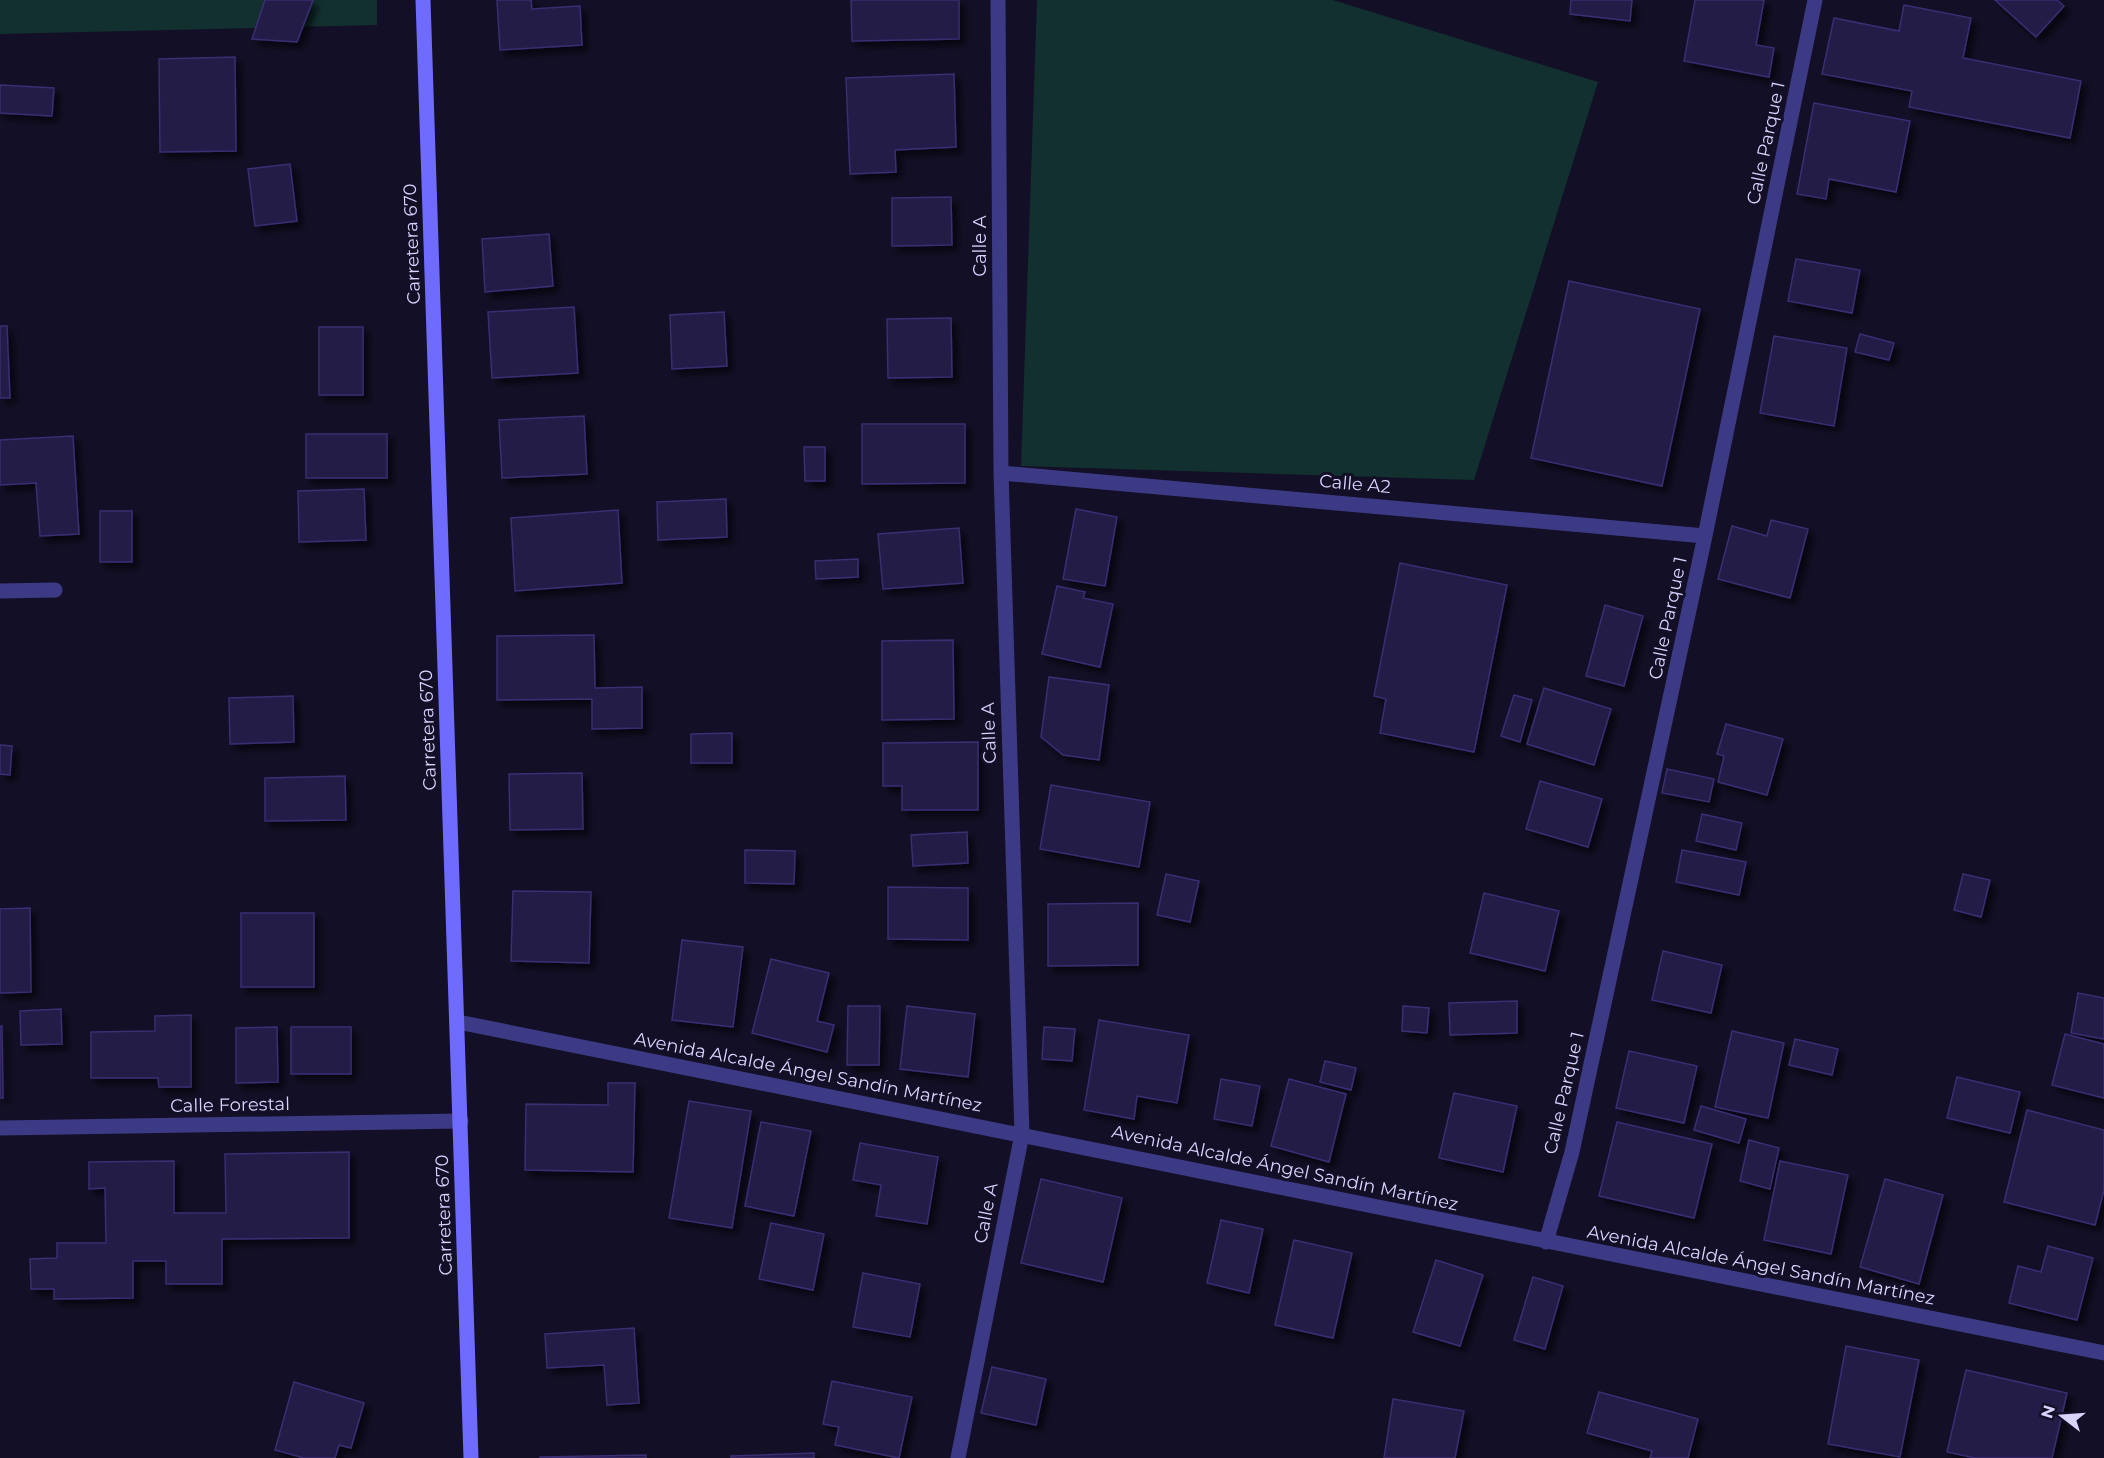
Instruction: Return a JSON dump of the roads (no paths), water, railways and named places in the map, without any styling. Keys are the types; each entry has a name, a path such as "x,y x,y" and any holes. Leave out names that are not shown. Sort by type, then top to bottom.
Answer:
{"street":[{"name":"Carretera 670","path":"423,0 471,1458"},
{"name":"Calle A","path":"958,1458 1022,1134 1001,472 998,0"},
{"name":"Calle Parque 1","path":"1546,1242 1572,1152 1705,536 1815,0"},
{"name":"Calle A2","path":"1001,472 1705,536"},
{"path":"0,591 55,590"},
{"name":"Avenida Alcalde Ángel Sandín Martínez","path":"458,1022 2104,1353"},
{"name":"Calle Forestal","path":"0,1128 460,1121"}]}
